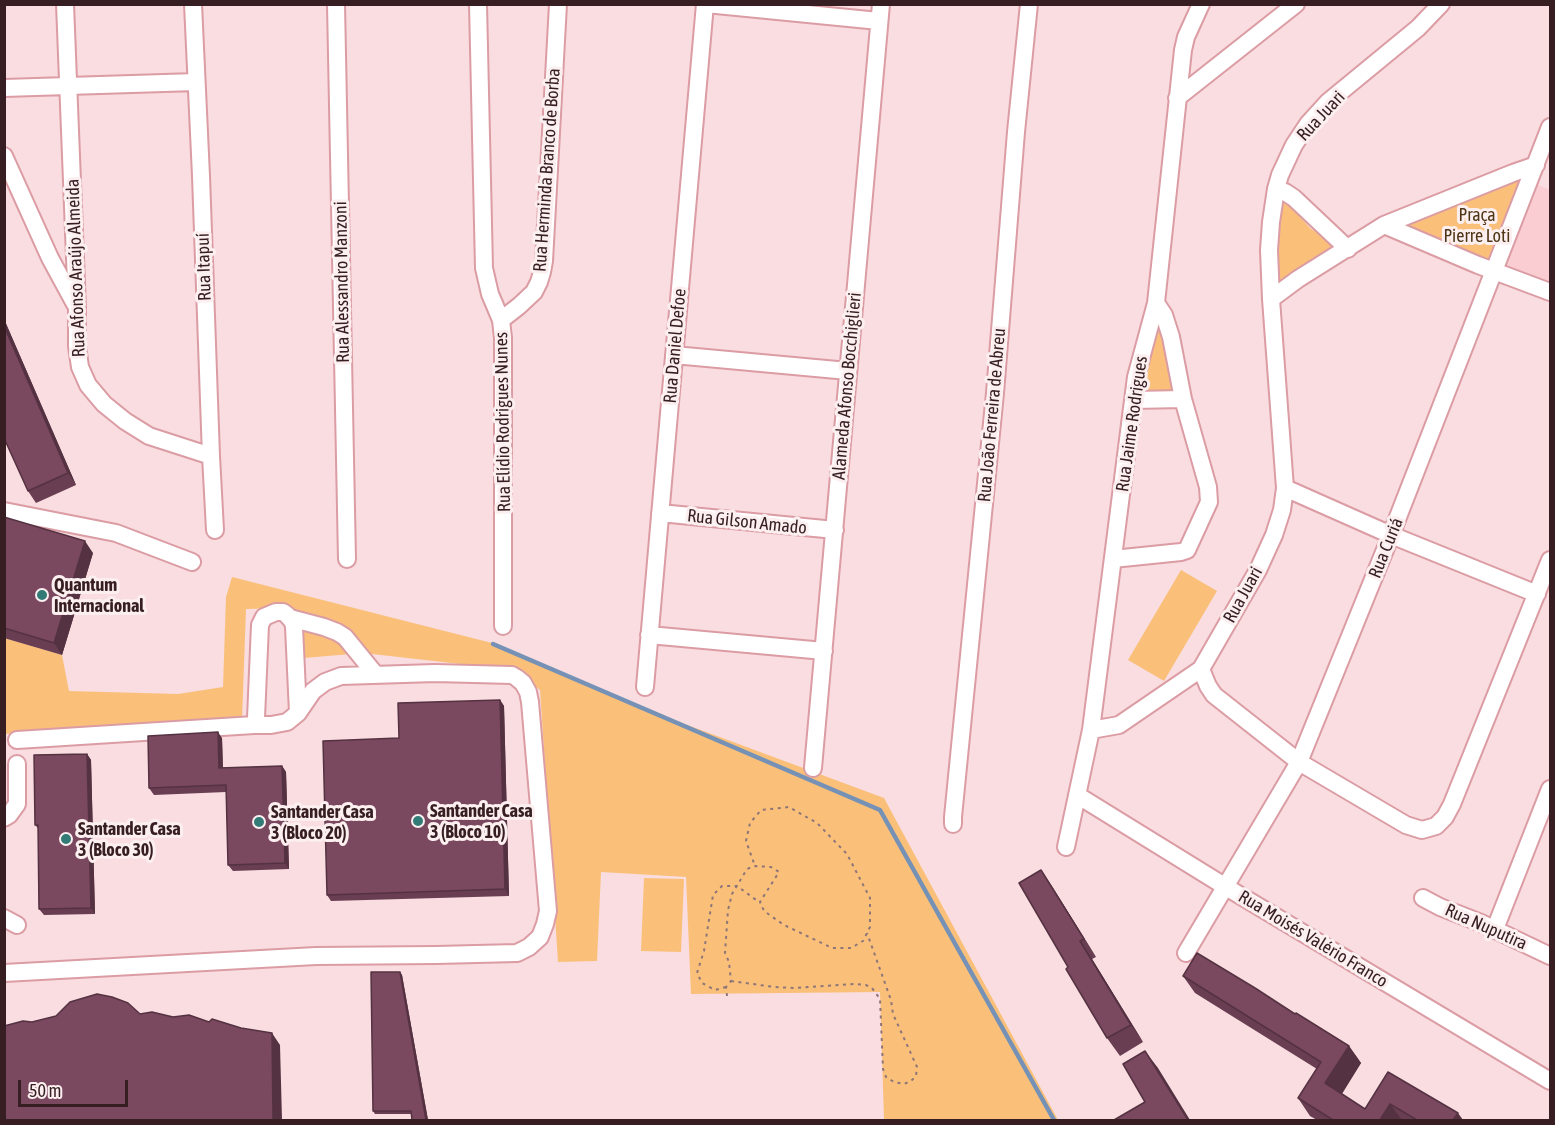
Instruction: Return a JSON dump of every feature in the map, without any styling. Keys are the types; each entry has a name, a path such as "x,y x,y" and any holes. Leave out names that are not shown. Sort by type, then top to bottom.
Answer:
{"street":[{"name":"Rua Afonso Araújo Almeida","path":"65,4 77,346 80,367 88,385 104,404 125,421 149,436 211,456"},
{"name":"Rua Itapuí","path":"193,4 215,530"},
{"name":"Rua Alessandro Manzoni","path":"336,4 347,559"},
{"name":"Rua Elídio Rodrigues Nunes","path":"478,4 484,268 490,294 501,320 503,338 504,626"},
{"name":"Rua Herminda Branco de Borba","path":"501,320 534,292 544,261 558,4"},
{"path":"706,4 880,13"},
{"name":"Rua Daniel Defoe","path":"645,687 706,4"},
{"name":"Rua João Ferreira de Abreu","path":"953,824 995,393 1016,132 1029,4"},
{"name":"Rua Jaime Rodrigues","path":"1066,847 1091,730 1138,365 1156,303 1177,98 1185,44 1201,4"},
{"path":"1177,98 1296,4"},
{"name":"Rua Juari","path":"1201,669 1258,570 1274,535 1282,510 1285,488 1269,250 1271,222 1280,175 1290,153 1308,124 1328,102 1418,28 1441,4"},
{"name":"Alameda Afonso Bocchiglieri","path":"813,768 880,13"},
{"path":"4,88 196,81"},
{"name":"Rua Curiá","path":"1186,953 1299,762 1551,127"},
{"path":"4,156 50,258 77,308"},
{"path":"1271,299 1298,279 1384,225 1536,165"},
{"path":"1276,189 1294,198 1348,249"},
{"path":"1384,225 1551,292"},
{"path":"1113,559 1187,550 1208,507 1208,487 1183,399 1169,330 1164,315 1156,303"},
{"path":"674,355 848,371"},
{"path":"1133,400 1183,399"},
{"path":"1285,488 1391,535 1537,594"},
{"path":"4,511 116,533 192,562"},
{"name":"Rua Gilson Amado","path":"660,513 835,530"},
{"path":"1091,730 1119,725 1201,669 1214,695 1299,762 1406,825 1422,830 1436,826 1445,817 1452,804 1551,560"},
{"path":"254,725 260,625 264,617 270,613 283,612 290,618 294,627 298,714"},
{"path":"290,618 324,627 345,637 376,675"},
{"path":"649,635 824,651"},
{"path":"4,973 316,956 517,953 529,947 540,937 548,911 530,702 523,683 512,675 435,673 340,676 325,682 313,691 298,714 288,722 271,725 17,740"},
{"path":"4,818 17,804 17,764"},
{"path":"1495,929 1551,789"},
{"name":"Rua Moisés Valério Franco","path":"1077,795 1551,1081"},
{"name":"Rua Nuputira","path":"1423,898 1551,956"}],"path":[{"path":"755,866 746,841 750,823 761,810 789,807 818,823 847,854 870,898 870,927 863,941 851,948 832,948 784,925 764,911 760,902 737,885 722,886 713,895 704,951 697,973 702,983 715,990 726,987 731,981 729,962 725,953 728,910 732,894 737,885 747,869 755,866 771,867 778,872 760,902"},
{"path":"731,981 774,987 855,984 872,988 880,999 883,1069 886,1077 904,1084 916,1076 917,1067 893,1014 891,1000 867,933"},
{"path":"726,987 727,996"}],"shaded area":[{"path":"1536,184 1550,190 1550,287 1501,268"}],"green space":[{"name":"Praça Pierre Loti","path":"1525,175 1492,263 1399,223"},
{"path":"1282,197 1310,228 1340,249 1276,289 1276,250"},
{"path":"1158,323 1174,394 1142,394"},
{"path":"1181,570 1217,591 1164,681 1128,660"},
{"path":"232,577 492,643 682,723 884,798 1058,1120 884,1120 880,992 691,994 686,877 601,872 597,961 558,962 540,690 514,670 363,653 304,658 303,618 289,608 246,609 242,720 5,734 5,638 62,655 69,691 178,694 223,687 226,597"},
{"path":"644,878 684,879 681,952 641,951"}],"building":[{"path":"4,326 68,473 28,491 4,438"},
{"name":"Quantum Internacional","path":"4,517 85,541 54,643 4,628"},
{"name":"Santander Casa 3 (Bloco 10)","path":"500,700 505,889 327,895 323,741 399,738 398,703"},
{"path":"218,732 219,768 282,766 285,863 228,865 226,785 149,788 148,736"},
{"name":"Santander Casa 3 (Bloco 30)","path":"87,754 91,908 39,909 34,755"},
{"path":"1041,870 1084,939 1080,941 1131,1025 1107,1038 1019,883"},
{"path":"1197,953 1349,1046 1325,1083 1365,1109 1388,1072 1458,1113 1453,1120 1417,1120 1390,1104 1380,1120 1333,1120 1298,1098 1321,1062 1183,976"},
{"path":"371,972 400,972 426,1120 412,1120 411,1111 373,1111"},
{"path":"97,994 128,1003 140,1014 152,1012 173,1017 189,1015 209,1022 212,1019 241,1028 272,1033 273,1120 4,1120 4,1026 56,1016 70,1002"},
{"path":"1145,1051 1188,1120 1114,1120 1145,1102 1123,1064"}],"waterway":[{"path":"493,644 880,810 1054,1120"}],"place":[{"name":"Quantum Internacional","path":"42,595"},
{"name":"Santander Casa 3 (Bloco 10)","path":"418,821"},
{"name":"Santander Casa 3 (Bloco 20)","path":"259,822"},
{"name":"Santander Casa 3 (Bloco 30)","path":"66,839"}]}
